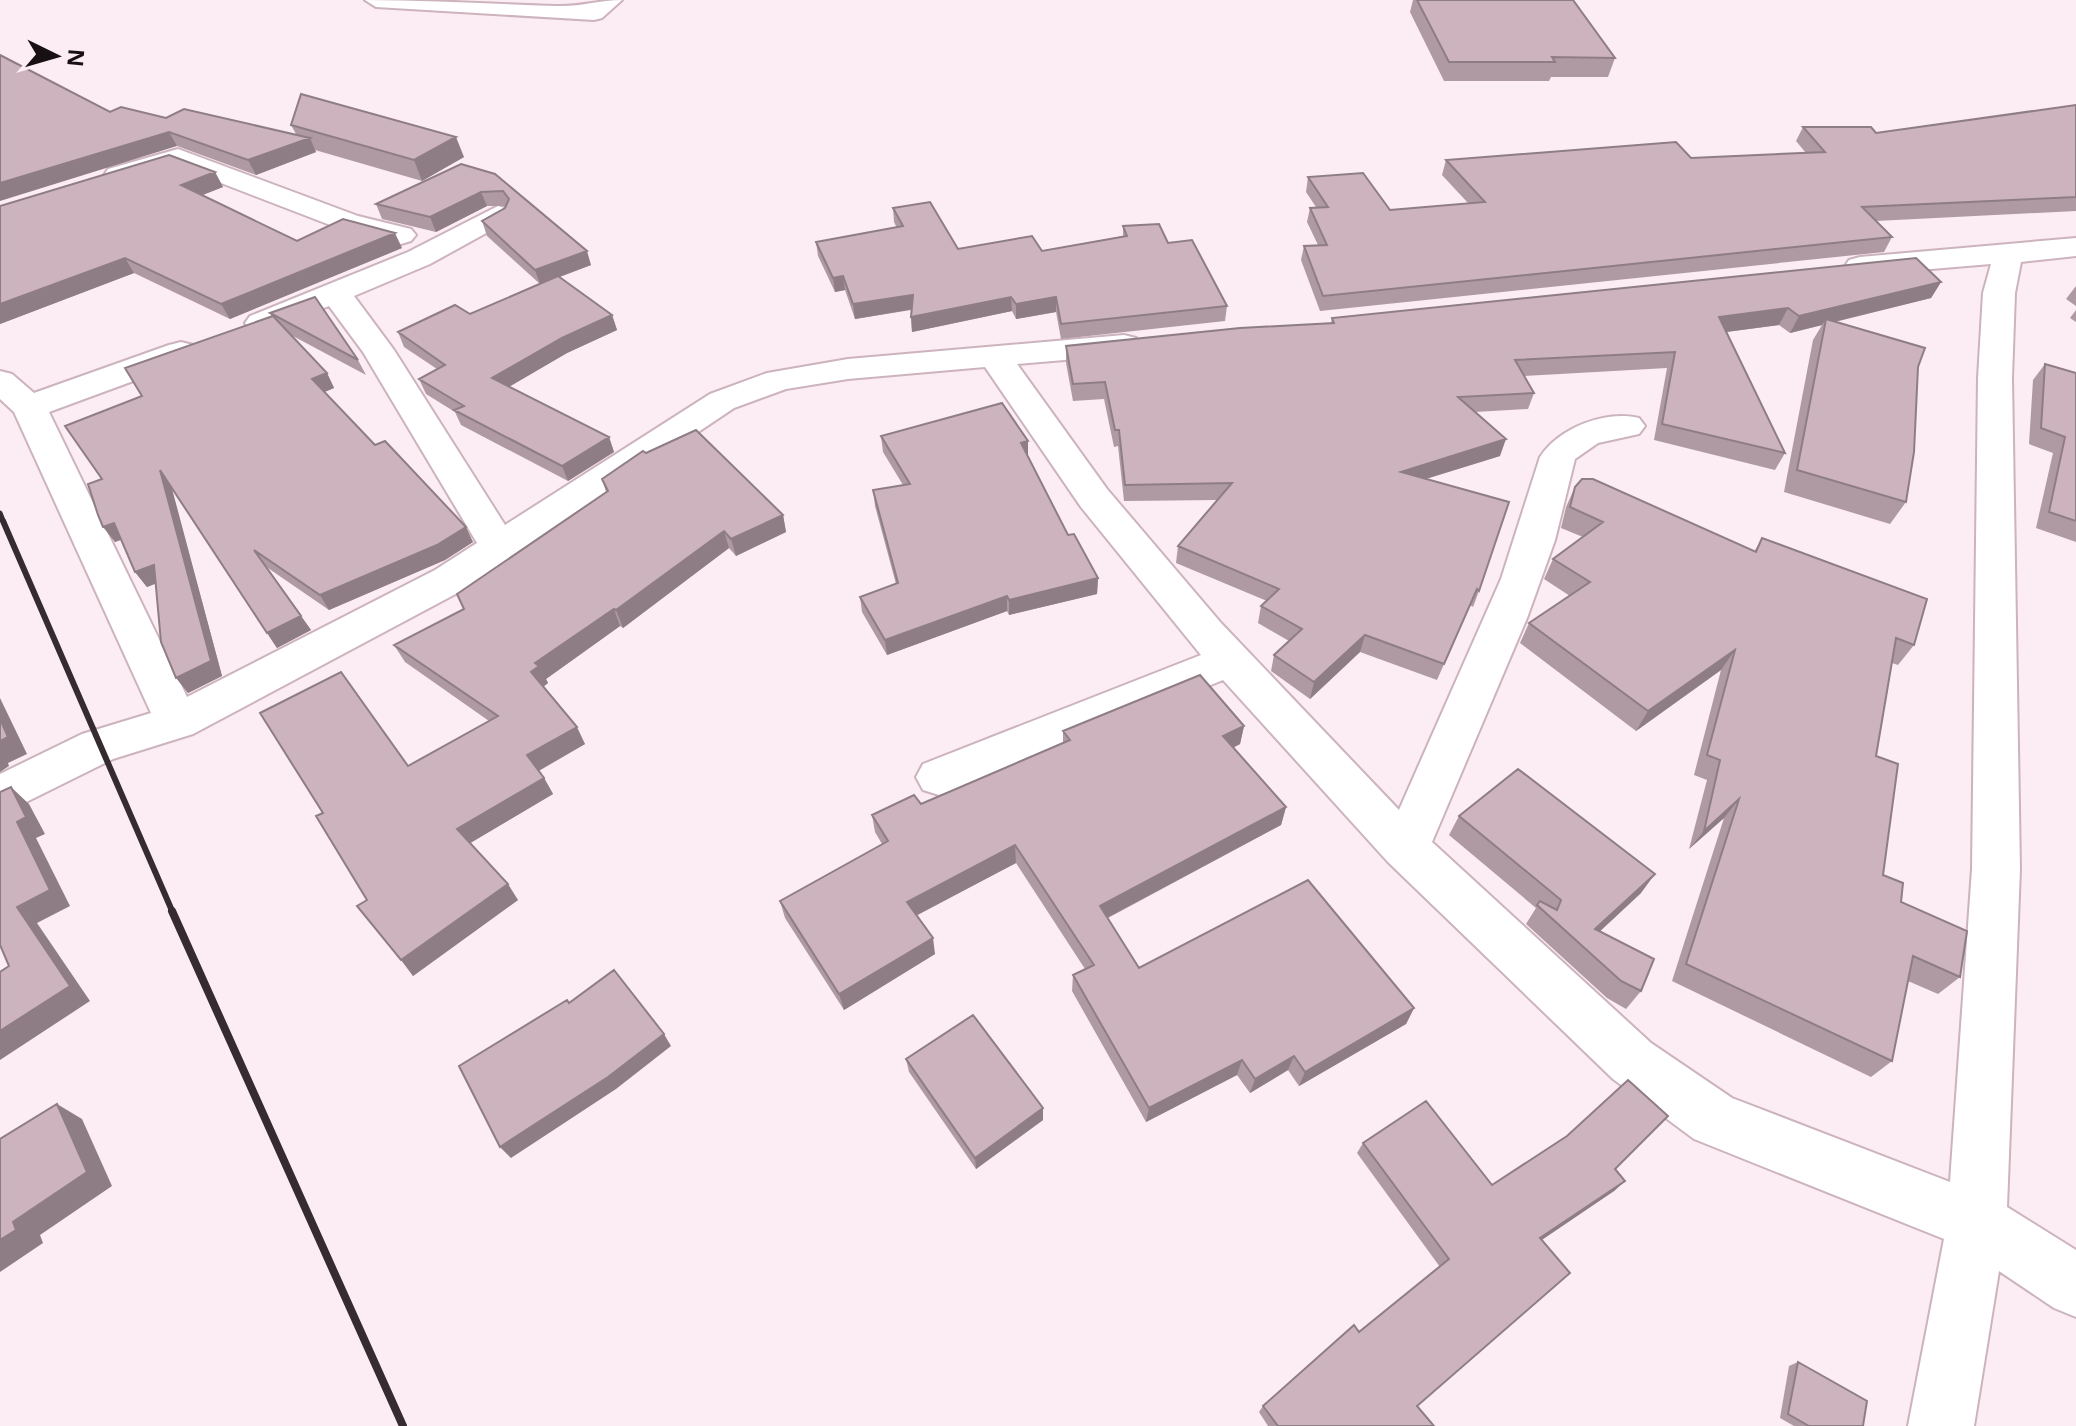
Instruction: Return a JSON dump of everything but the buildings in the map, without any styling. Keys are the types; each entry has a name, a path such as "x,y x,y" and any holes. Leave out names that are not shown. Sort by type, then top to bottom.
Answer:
{"street":[{"path":"376,0 594,13 611,0"},
{"path":"90,184 178,157 348,222 442,246"},
{"path":"29,407 336,294 442,246 498,215"},
{"path":"1836,268 2076,247"},
{"path":"1941,1426 1977,1222 1996,869 1995,378 1999,293 2008,254"},
{"path":"336,294 378,350 476,514 501,548"},
{"path":"0,796 98,746 177,722 449,580 722,401 779,380 848,369 1155,342"},
{"path":"994,356 1094,498 1231,660 1405,848 1632,1061 1714,1119 1977,1222 2076,1286"},
{"path":"0,381 29,407 177,722"},
{"path":"1405,848 1467,717 1489,662 1537,537 1555,464 1565,448 1579,439 1627,426"},
{"path":"939,777 1231,660"}],"railway":[{"path":"0,513 4,523"},
{"path":"3,521 173,913"},
{"path":"172,911 403,1426"}]}
